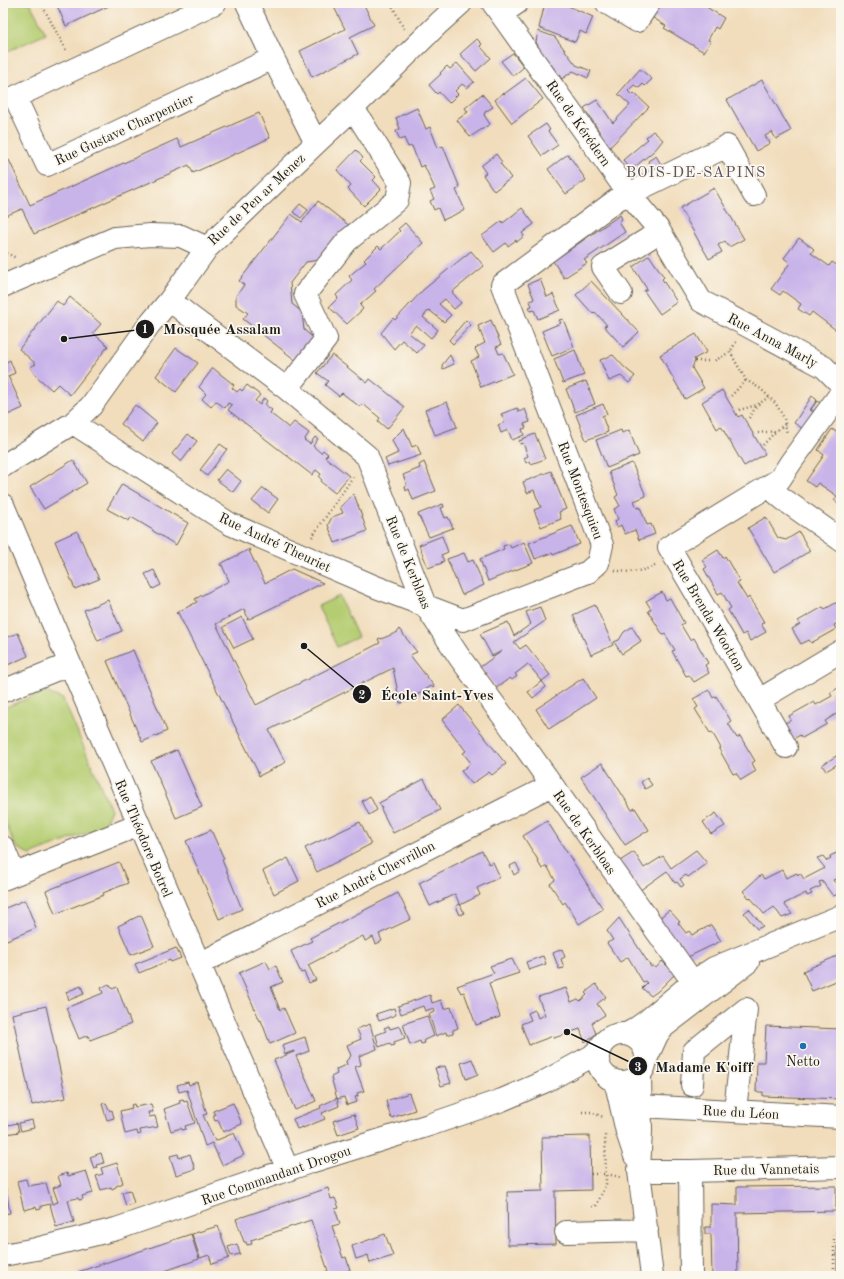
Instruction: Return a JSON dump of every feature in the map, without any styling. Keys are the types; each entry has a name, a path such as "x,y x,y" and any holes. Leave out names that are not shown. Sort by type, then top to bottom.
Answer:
{"street":[{"name":"Rue Gustave Charpentier","path":"216,3 15,97 47,165 273,58"},
{"path":"247,3 316,143"},
{"name":"Rue de Pen ar Menez","path":"3,286 115,238 150,235 181,236 207,248 461,3"},
{"path":"607,3 637,21 649,3"},
{"name":"Rue de Kérédern","path":"504,7 629,194 659,230 701,301"},
{"path":"287,389 326,339 306,294 347,241 397,200 400,183 353,108"},
{"path":"629,194 727,146 754,195"},
{"name":"Rue Montesquieu","path":"598,563 602,545 502,286 618,200 629,194"},
{"path":"621,293 603,267 648,239 659,230"},
{"path":"3,466 73,423 91,406 207,248"},
{"name":"Rue de Kerbloas","path":"170,300 287,389 367,456 425,605 460,658 693,982"},
{"name":"Rue Anna Marly","path":"701,301 824,367 841,384"},
{"name":"Rue Brenda Wootton","path":"786,748 760,700 669,547 780,479 841,393"},
{"name":"Rue André Theuriet","path":"73,423 230,524 376,587 425,605"},
{"path":"768,486 783,499 841,540"},
{"name":"Rue Théodore Botrel","path":"3,505 198,964 288,1170"},
{"path":"425,605 463,620 588,572 598,563"},
{"path":"760,700 841,651"},
{"path":"3,691 70,664"},
{"name":"Rue André Chevrillon","path":"198,964 552,785"},
{"path":"3,847 9,876 139,825"},
{"path":"652,1276 647,1230 631,1174 627,1132 617,1088 598,1060 600,1048 606,1040 611,1037 626,1034 634,1030 693,982 714,968 841,916"},
{"path":"608,1075 620,1082 628,1082 635,1079 644,1066 657,1035 662,1028 768,947"},
{"path":"692,1085 694,1051 746,1009 735,1111"},
{"path":"626,1034 636,1038 644,1046 641,1106 631,1174"},
{"name":"Rue Commandant Drogou","path":"3,1255 36,1249 116,1229 288,1170 502,1100 546,1081 592,1056 600,1048"},
{"name":"Rue Commandant Drogou","path":"546,1081 608,1075"},
{"name":"Rue du Léon","path":"641,1106 841,1117"},
{"name":"Rue du Vannetais","path":"631,1174 841,1167"},
{"path":"690,1171 691,1276"},
{"path":"566,1232 647,1230"}],"path":[{"path":"41,3 75,69"},
{"path":"391,3 413,48"},
{"path":"695,360 714,361 730,352 747,326"},
{"path":"730,352 746,380 769,396 776,404 784,418 791,462"},
{"path":"731,396 746,380"},
{"path":"739,410 757,405 769,396"},
{"path":"749,418 757,405"},
{"path":"763,445 785,424"},
{"path":"758,433 776,431"},
{"path":"300,554 367,456"},
{"path":"598,563 617,571 627,573 637,572 665,561 674,555"},
{"path":"582,1112 591,1112 604,1118"},
{"path":"592,1206 596,1206 606,1184 605,1132"},
{"path":"591,1174 631,1174"},
{"path":"834,1276 834,1234 841,1229"}],"green space":[{"path":"3,3 30,3 46,34 6,52 3,47"},
{"path":"339,596 358,637 337,647 318,606"},
{"path":"45,692 63,699 111,810 104,826 30,855 15,846 3,816 3,708"}],"building":[{"path":"56,3 115,3 66,26"},
{"path":"332,3 363,3 374,25 350,37 358,54 312,77 300,51 345,29"},
{"path":"545,3 564,4 593,17 586,34 580,31 575,42 539,28"},
{"path":"661,3 700,3 724,18 718,29 715,27 708,40 711,41 704,52 664,28 666,26 652,17"},
{"path":"538,31 555,37 576,65 591,71 588,78 573,71 562,79 540,50 536,42"},
{"path":"477,39 482,44 480,46 491,58 476,71 460,54"},
{"path":"513,53 524,67 513,76 501,61"},
{"path":"457,63 474,82 467,88 462,84 455,91 458,94 449,103 439,92 437,94 429,85 447,66 450,69"},
{"path":"640,69 652,79 645,86 643,84 639,88 634,85 628,91 632,95 634,93 649,107 609,148 599,136 601,134 584,108 597,100 613,123 630,105 618,94"},
{"path":"526,78 543,99 512,123 495,100"},
{"path":"762,80 791,131 776,139 772,132 765,136 770,143 756,151 727,100"},
{"path":"482,94 493,107 485,112 484,115 490,124 470,137 457,120 468,112 465,108"},
{"path":"417,108 426,129 430,127 438,148 443,146 460,188 456,190 465,210 443,220 438,208 434,210 430,201 434,199 430,191 435,189 424,165 420,167 412,146 408,147 404,138 400,140 396,131 400,129 396,118"},
{"path":"259,113 270,138 193,173 189,165 34,234 22,209 5,216 3,213 3,163 9,160 30,205 177,139 181,147"},
{"path":"546,124 550,130 548,131 558,145 542,156 528,136"},
{"path":"653,131 663,140 655,150 631,170 623,160 648,139 646,137"},
{"path":"356,150 363,158 360,161 376,177 373,180 381,189 364,206 348,189 351,186 337,170"},
{"path":"496,154 502,162 500,163 511,178 494,191 483,175 486,173 481,166"},
{"path":"568,154 586,180 566,194 548,169"},
{"path":"656,156 662,166 653,171 648,161"},
{"path":"714,188 744,239 729,247 725,241 718,245 722,252 709,259 680,208"},
{"path":"318,201 351,227 326,259 306,262 290,283 292,304 302,312 304,330 316,340 299,363 243,319 248,313 236,305 236,296 244,285 239,281 291,214 302,222"},
{"path":"300,204 308,210 301,218 293,212"},
{"path":"522,208 534,224 522,233 524,236 517,242 516,240 508,246 506,243 494,252 482,236 502,221 503,223"},
{"path":"620,215 622,219 619,222 625,232 584,260 587,263 564,278 553,261"},
{"path":"405,223 423,243 374,289 376,291 360,305 363,309 347,324 329,307 338,298 336,295 352,280 349,276 366,262 364,260 378,246 381,249 400,231 398,229"},
{"path":"799,238 814,249 811,253 829,266 832,262 840,267 837,272 841,274 841,323 836,330 812,312 809,316 798,309 801,304 783,291 780,295 771,289 790,263 784,258"},
{"path":"471,251 484,266 452,292 461,303 454,309 445,299 439,304 451,315 444,322 429,310 423,317 438,330 431,338 416,325 409,333 424,345 417,353 402,340 394,349 381,333 393,318 395,320 423,290"},
{"path":"649,255 664,277 662,279 677,302 660,314 644,291 647,289 633,267"},
{"path":"540,279 547,297 553,294 560,310 538,319 534,310 530,311 529,307 532,306 530,301 534,299 528,284"},
{"path":"591,281 639,332 623,347 604,326 607,325 595,312 593,314 576,295"},
{"path":"70,297 101,324 93,333 108,346 70,395 58,384 52,390 35,375 30,367 36,364 19,349 57,301 63,306"},
{"path":"563,319 574,347 552,356 542,331 561,323 559,320"},
{"path":"466,320 471,325 453,344 449,340"},
{"path":"491,320 501,345 496,347 499,354 503,353 513,374 481,387 471,361 479,357 475,349 485,343 478,326"},
{"path":"696,334 707,352 694,359 695,361 692,368 704,388 685,399 660,355"},
{"path":"176,348 198,363 176,392 156,376"},
{"path":"575,350 584,375 563,383 554,359"},
{"path":"332,355 367,383 370,379 405,407 387,429 378,421 380,418 363,404 360,407 342,393 339,396 325,385 328,381 317,373"},
{"path":"450,355 454,364 443,369 442,365"},
{"path":"613,355 635,376 629,383 621,376 609,381 600,360"},
{"path":"3,359 5,363 10,360 15,373 8,376 23,408 3,417"},
{"path":"213,368 234,385 232,388 237,392 240,389 242,391 247,385 260,395 255,401 260,405 264,398 267,401 265,405 272,410 270,413 289,428 294,422 309,433 304,440 310,444 315,437 318,439 313,446 321,453 323,450 328,454 325,457 349,476 335,493 321,482 322,480 319,477 321,474 316,470 312,475 228,410 232,405 228,403 225,408 216,401 211,407 202,399 206,394 199,387"},
{"path":"586,381 595,404 575,412 566,389"},
{"path":"722,390 738,417 742,415 765,454 744,466 721,426 717,429 702,402"},
{"path":"812,396 817,400 810,410 815,414 805,430 794,423"},
{"path":"817,401 822,404 816,413 811,409"},
{"path":"447,402 457,427 435,435 425,410"},
{"path":"603,404 607,414 602,416 608,432 586,440 576,415"},
{"path":"135,405 157,423 143,442 121,424"},
{"path":"517,408 519,412 525,409 530,422 524,424 526,428 522,429 524,435 512,440 508,430 501,433 498,425 505,422 501,414"},
{"path":"404,428 412,447 417,445 421,455 388,466 385,459 398,453 392,440"},
{"path":"832,429 841,435 841,505 834,500 837,496 818,483 815,487 806,481 824,455 818,450"},
{"path":"621,430 622,433 629,430 639,455 607,468 596,440"},
{"path":"188,434 197,441 181,462 172,454"},
{"path":"535,434 545,459 531,464 530,461 526,463 524,458 528,456 523,443 520,444 519,441"},
{"path":"220,444 227,449 207,476 200,470"},
{"path":"73,460 87,483 44,509 30,487"},
{"path":"424,462 436,491 413,500 409,489 406,491 405,486 407,485 403,475 420,468 419,465"},
{"path":"632,463 646,496 634,501 637,508 640,507 647,525 651,524 655,534 639,540 635,530 625,534 621,525 617,527 615,521 618,519 614,509 620,506 615,497 618,495 609,472"},
{"path":"226,469 241,481 233,492 217,480"},
{"path":"551,471 566,509 559,512 561,519 541,527 534,510 541,507 534,490 527,493 523,482"},
{"path":"122,484 188,523 176,545 131,517 129,521 107,509"},
{"path":"263,488 278,499 268,513 252,501"},
{"path":"354,494 367,531 335,543 328,525 332,517 343,513 340,507"},
{"path":"443,504 444,507 441,508 445,518 448,517 453,528 429,537 418,514"},
{"path":"766,517 778,538 786,540 799,532 810,551 774,572 748,528"},
{"path":"572,526 580,544 553,555 552,553 535,559 529,543"},
{"path":"77,531 99,579 75,589 55,541"},
{"path":"442,536 448,552 441,555 444,561 441,562 442,563 428,568 419,545"},
{"path":"524,542 533,563 488,581 480,559 504,549 503,546 509,544 511,548"},
{"path":"250,549 251,551 249,551 265,583 292,569 323,583 247,620 248,618 244,609 216,624 256,705 380,643 378,639 398,632 399,629 417,652 410,655 434,686 433,688 431,686 419,694 402,700 403,703 400,703 393,668 269,730 286,762 259,776 178,613 176,613 197,602 195,599 229,581 222,565 221,566 220,564"},
{"path":"718,550 723,558 725,556 740,582 737,583 747,599 749,597 764,622 761,624 766,632 750,641 746,633 742,635 728,610 731,608 722,592 718,594 704,569 707,567 702,560"},
{"path":"464,553 468,562 473,560 484,585 462,595 447,559"},
{"path":"154,570 161,585 153,589 145,574"},
{"path":"662,592 666,600 670,598 684,623 681,625 690,640 694,638 708,663 705,665 709,673 694,682 689,675 686,676 672,651 675,650 665,634 663,635 648,611 651,609 646,601"},
{"path":"108,600 122,631 98,641 84,610"},
{"path":"841,600 841,621 834,625 836,629 811,643 809,640 801,644 792,629 800,624 798,621 823,607 825,609"},
{"path":"595,605 613,645 591,655 573,615"},
{"path":"540,607 545,621 514,642 520,649 526,645 550,675 542,681 528,664 515,674 517,676 512,680 510,678 496,688 480,667 502,651 492,656 480,634 508,622 514,636 531,624 526,612"},
{"path":"242,617 253,639 234,648 223,627"},
{"path":"632,627 641,641 622,654 614,642 619,640 624,632"},
{"path":"18,633 28,656 3,667 3,639"},
{"path":"133,650 167,731 142,742 107,661"},
{"path":"583,678 596,698 549,729 536,709"},
{"path":"542,681 546,687 533,698 528,692"},
{"path":"841,686 841,711 825,721 827,724 802,738 800,735 792,740 783,724 791,720 789,716 814,702 816,705 832,696 830,693"},
{"path":"709,690 713,698 716,696 731,721 728,723 737,738 740,736 755,761 752,763 756,771 741,780 736,773 733,774 719,749 721,748 712,732 710,733 695,709 698,707 693,699"},
{"path":"459,705 506,764 492,775 489,772 472,784 461,771 471,763 463,753 466,751 442,720"},
{"path":"177,750 202,807 176,818 151,761"},
{"path":"841,753 841,762 826,771 822,765"},
{"path":"602,763 632,810 635,808 649,830 625,845 581,777"},
{"path":"647,778 652,785 645,789 641,782"},
{"path":"424,779 440,810 393,833 379,803"},
{"path":"370,796 377,810 369,815 362,801"},
{"path":"716,813 725,826 711,834 703,822"},
{"path":"547,821 603,909 579,924 565,902 563,904 550,884 555,880 547,866 542,869 523,836"},
{"path":"360,822 371,844 317,872 305,848"},
{"path":"211,830 224,859 222,860 242,909 219,919 186,841"},
{"path":"696,850 707,863 688,877 686,875 680,879 684,885 681,887 677,882 675,883 667,871 639,891 620,861 634,852 644,868 663,856 671,868"},
{"path":"482,851 489,864 493,862 500,877 477,888 480,895 460,905 455,894 430,906 419,883"},
{"path":"841,851 841,879 839,880 838,878 833,880 841,893 833,896 822,881 819,882 821,886 810,891 812,894 807,896 806,893 784,904 792,914 782,918 774,907 764,914 743,891 761,875 764,879 782,870 786,878 797,873 798,875 800,873 804,879 825,868 817,858 823,856 827,861 831,859 830,856"},
{"path":"288,858 299,881 274,894 263,871"},
{"path":"119,862 128,883 103,893 104,895 55,914 46,891"},
{"path":"516,863 520,871 514,875 510,866"},
{"path":"398,893 411,919 379,934 382,941 376,944 373,937 365,941 363,936 308,965 316,980 309,983 304,972 301,973 291,951 312,941 310,938"},
{"path":"25,900 36,928 7,940 5,936 3,937 3,909"},
{"path":"460,904 464,913 460,915 456,906"},
{"path":"749,909 763,926 757,929 744,913"},
{"path":"669,910 680,922 678,923 686,933 689,931 692,935 711,925 721,941 688,957 680,943 677,944 657,920"},
{"path":"141,915 154,946 131,955 118,926"},
{"path":"619,918 651,967 653,966 656,968 662,961 675,974 651,996 642,988 647,983 645,981 643,982 628,957 620,962 607,943 613,940 607,931"},
{"path":"176,948 181,958 171,962 170,960 139,973 135,964"},
{"path":"562,949 565,957 561,959 564,968 559,969 553,953"},
{"path":"543,956 546,964 529,970 526,962"},
{"path":"837,956 838,958 841,956 841,979 812,991 803,971"},
{"path":"512,959 519,973 489,983 500,1017 476,1025 464,992 461,993 457,986 494,973 490,966"},
{"path":"266,961 270,969 276,966 283,982 271,987 280,1010 284,1008 295,1033 270,1044 261,1020 260,1021 239,973"},
{"path":"109,984 112,989 117,987 131,1024 90,1040 88,1035 79,1039 66,1008 103,993 101,988"},
{"path":"596,984 606,997 597,1004 605,1015 592,1023 596,1034 585,1042 580,1029 554,1038 553,1036 529,1045 521,1024 531,1020 528,1013 535,1010 538,1018 545,1015 538,997 566,988 571,1002 578,999 580,1001 587,995 585,993"},
{"path":"81,986 84,994 69,1000 66,992"},
{"path":"430,995 432,1003 441,1000 444,1009 451,1007 458,1028 453,1030 453,1033 447,1035 446,1032 436,1036 429,1014 435,1012 434,1008 425,1011 423,1006 401,1014 398,1006"},
{"path":"46,1006 66,1098 32,1105 12,1014"},
{"path":"394,1008 396,1015 379,1021 376,1014"},
{"path":"427,1016 434,1036 424,1040 425,1043 421,1044 420,1041 410,1045 403,1024"},
{"path":"370,1024 377,1049 359,1056 361,1065 355,1067 364,1091 357,1093 358,1096 355,1097 357,1102 347,1105 344,1097 337,1099 331,1077 337,1074 336,1069 347,1065 346,1061 351,1056 347,1045 361,1039 357,1029"},
{"path":"389,1026 390,1029 400,1026 405,1038 394,1042 395,1045 391,1046 390,1043 379,1047 376,1035 386,1031 384,1028"},
{"name":"Netto","path":"766,1026 841,1029 841,1099 763,1096 763,1092 756,1092 757,1062 764,1062"},
{"path":"305,1037 309,1051 296,1056 316,1101 295,1110 274,1060 294,1052 285,1054 282,1045"},
{"path":"472,1059 478,1074 466,1079 461,1063"},
{"path":"445,1066 451,1083 441,1086 435,1068"},
{"path":"188,1082 189,1085 197,1082 207,1114 203,1115 215,1141 234,1133 244,1155 222,1165 212,1143 205,1146 187,1090 179,1092 177,1085"},
{"path":"409,1093 415,1110 391,1118 386,1101"},
{"path":"337,1098 339,1106 322,1113 325,1119 297,1129 293,1119 321,1108 320,1106"},
{"path":"183,1099 184,1102 187,1101 195,1123 185,1126 186,1129 182,1130 181,1128 171,1131 164,1109 180,1103 179,1100"},
{"path":"106,1103 110,1111 112,1110 114,1118 107,1120 102,1104"},
{"path":"233,1103 242,1124 223,1132 218,1120 215,1121 213,1111"},
{"path":"134,1104 135,1107 151,1104 153,1112 148,1112 149,1117 155,1116 158,1127 140,1130 141,1134 138,1135 137,1131 125,1134 120,1111 132,1108 131,1105"},
{"path":"354,1114 359,1128 338,1135 333,1121"},
{"path":"32,1120 34,1128 21,1131 19,1123"},
{"path":"17,1123 19,1132 6,1134 4,1126"},
{"path":"590,1136 591,1190 555,1191 556,1244 508,1245 507,1192 543,1191 542,1137"},
{"path":"101,1153 104,1163 96,1165 97,1168 94,1169 90,1157"},
{"path":"178,1154 179,1158 190,1154 195,1169 176,1175 170,1156"},
{"path":"117,1163 123,1183 112,1189 111,1187 101,1190 96,1176 103,1174 101,1168"},
{"path":"86,1171 93,1193 82,1196 83,1199 79,1200 78,1198 68,1200 74,1222 56,1227 50,1204 41,1206 41,1209 37,1210 36,1207 24,1210 17,1181 26,1179 28,1186 46,1183 52,1204 58,1202 53,1188 61,1185 58,1176 67,1173 68,1176"},
{"path":"836,1186 836,1211 737,1213 738,1276 712,1276 711,1234 705,1234 705,1227 711,1227 711,1204 737,1205 737,1187"},
{"path":"328,1188 331,1199 335,1198 339,1208 335,1209 340,1224 332,1226 343,1258 346,1257 350,1270 332,1276 313,1276 328,1271 311,1220 251,1240 252,1244 247,1245 246,1242 244,1242 236,1219"},
{"path":"6,1189 10,1213 3,1214 3,1190"},
{"path":"130,1190 134,1203 126,1206 122,1192"},
{"path":"218,1226 229,1258 212,1264 209,1255 200,1258 192,1234"},
{"path":"191,1234 199,1259 165,1271 167,1276 155,1276 154,1273 143,1276 80,1276 78,1272"},
{"path":"385,1234 393,1256 370,1263 368,1255 356,1259 352,1246"},
{"path":"237,1244 240,1254 231,1256 228,1247"},
{"path":"837,1246 841,1246 841,1272 837,1272"}],"place":[{"name":"Mosquée Assalam","path":"64,339"},
{"name":"École Saint-Yves","path":"304,646"},
{"name":"Madame K'oiff","path":"567,1032"},
{"name":"Netto","path":"803,1046"}],"district":[{"name":"BOIS-DE-SAPINS","path":"696,172"}]}
